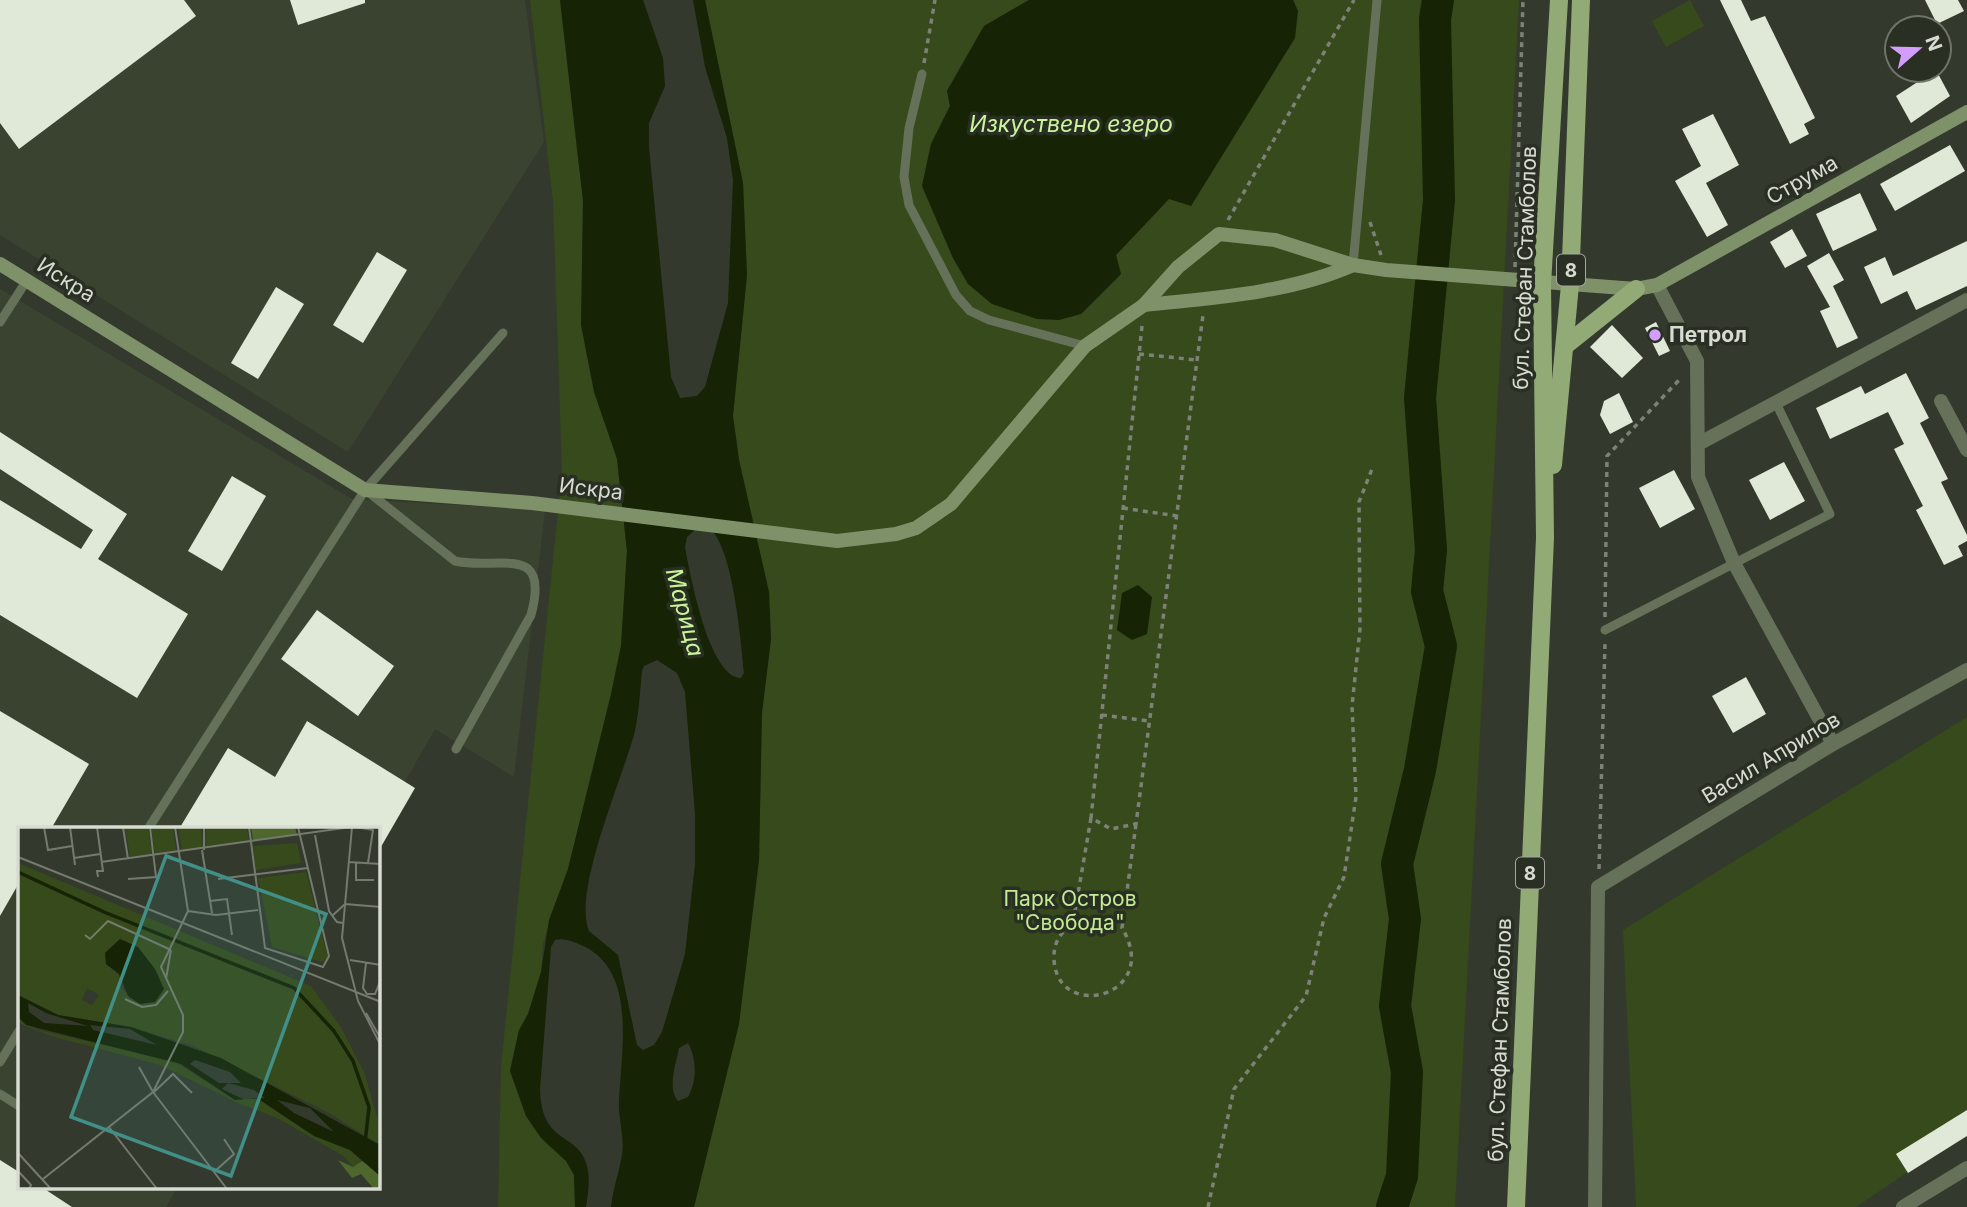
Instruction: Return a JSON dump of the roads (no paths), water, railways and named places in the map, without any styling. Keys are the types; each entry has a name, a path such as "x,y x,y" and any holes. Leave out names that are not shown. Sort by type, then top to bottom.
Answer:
{"main road":[{"name":"бул. Стефан Стамболов","path":"1516,1207 1545,538 1542,284 1559,0"},
{"name":"бул. Стефан Стамболов","path":"1545,538 1566,345 1581,0"},
{"path":"1566,345 1636,289"}],"street":[{"name":"Струма","path":"1219,234 1275,240 1353,265 1386,270 1542,284 1636,289 1657,285 1967,112"},
{"name":"Искра","path":"0,264 365,489 532,503 837,541 896,534 916,527 951,504 1085,346 1144,305 1178,267 1219,234"},
{"path":"1144,305 1205,299 1326,277 1353,265"},
{"path":"1657,285 1697,361 1699,477 1734,563 1833,744"},
{"path":"1700,443 1967,300"},
{"path":"1941,401 1967,450"},
{"name":"Васил Априлов","path":"1595,1207 1598,887 1833,744 1967,670"},
{"path":"1903,1207 1967,1168"}],"lane":[{"path":"1353,265 1377,0"},
{"path":"922,74 909,128 904,177 909,205 956,295 970,311 989,320 1085,346"},
{"path":"0,322 27,281"},
{"path":"149,827 365,489 503,333"},
{"path":"1605,630 1830,514 1776,401"},
{"path":"365,489 455,561 466,564 510,561 526,565 535,576 536,595 531,615 456,749"},
{"path":"0,1062 18,1033"},
{"path":"0,1094 18,1105"}],"water":[{"name":"Марица","path":"560,0 643,0 663,58 665,86 649,123 649,147 671,377 680,398 697,396 705,387 728,303 733,180 727,138 705,67 693,0 705,0 743,183 747,275 733,416 739,460 769,592 771,639 762,713 759,860 739,1024 694,1207 611,1207 623,1148 619,1108 622,1014 619,992 611,973 599,957 581,945 562,939 555,940 551,947 540,1089 546,1120 575,1146 588,1168 586,1207 575,1207 574,1175 566,1161 541,1138 526,1116 510,1071 519,1030 528,1014 541,972 549,920 568,869 621,646 627,551 617,459 594,392 581,325 583,201","holes":["697,528 711,530 725,556 738,619 744,673 741,678 730,673 719,661 703,623 685,547 687,537","657,660 677,673 685,692 695,814 695,864 685,954 662,1032 654,1045 643,1050 637,1045 618,955 589,931 586,913 587,889 601,832 635,731 644,666","688,1043 695,1070 688,1097 678,1101 673,1083 679,1048"]},
{"name":"Изкуствено езеро","path":"1029,0 1293,0 1298,11 1295,38 1191,206 1169,199 1116,255 1121,274 1081,314 1059,320 1037,319 992,304 968,284 953,258 922,186 931,144 950,106 947,91 984,26"},
{"path":"1138,585 1152,597 1147,634 1132,640 1117,630 1122,593"}],"waterway":[{"path":"1392,1207 1402,1176 1407,1072 1395,1006 1405,919 1397,864 1420,770 1441,646 1427,591 1431,550 1420,398 1439,200 1435,19 1438,0"}],"place":[{"name":"Петрол","path":"1655,335"}],"park label":[{"name":"Парк Остров \"Свобода\"","path":"1070,911"}]}
